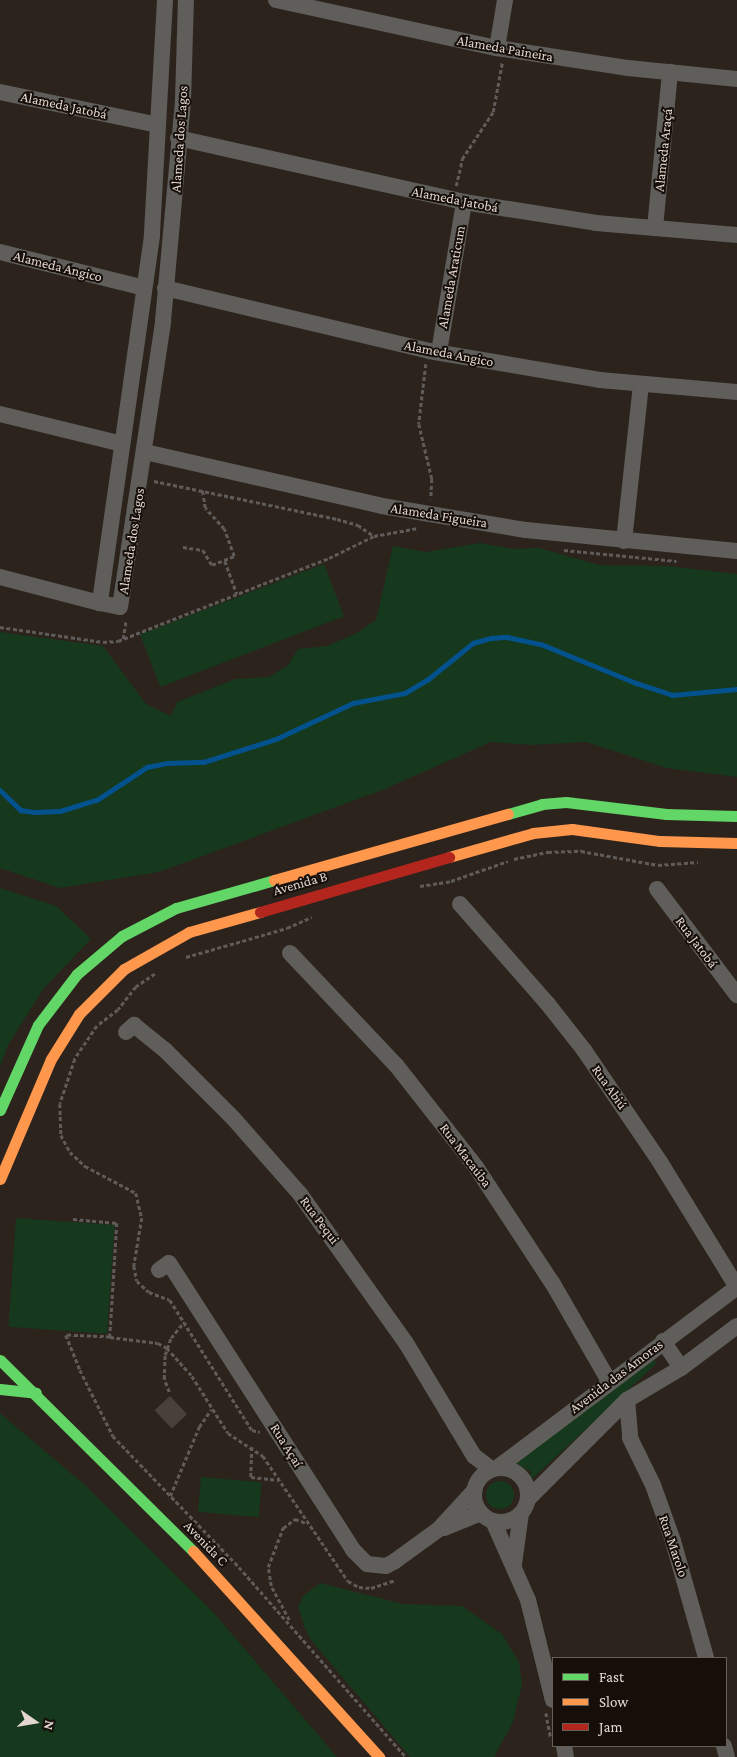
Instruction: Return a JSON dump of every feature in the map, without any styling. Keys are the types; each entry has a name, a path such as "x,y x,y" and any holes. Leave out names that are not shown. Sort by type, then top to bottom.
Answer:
{"street":[{"name":"Alameda dos Lagos","path":"165,0 164,55 158,125 157,174 134,369 100,603 120,607 151,416 173,218 182,100 186,0"},
{"name":"Alameda Paineira","path":"276,0 501,48 670,72 737,79"},
{"path":"501,48 505,0"},
{"path":"164,55 176,59 180,67 182,100"},
{"name":"Alameda Araçá","path":"655,228 670,72"},
{"name":"Alameda Jatobá","path":"0,92 158,125"},
{"name":"Alameda Jatobá","path":"178,138 459,201 596,223 737,235"},
{"path":"157,174 160,207 163,213 173,218"},
{"name":"Alameda Araticum","path":"434,351 459,201"},
{"name":"Alameda Angico","path":"0,252 144,288"},
{"name":"Alameda Angico","path":"165,288 434,351 641,384 737,392"},
{"path":"134,369 146,376 152,385 151,416"},
{"path":"624,542 641,384"},
{"path":"0,414 122,444"},
{"name":"Alameda Figueira","path":"145,452 382,506 425,521 526,530 624,542 737,551"},
{"path":"117,489 118,526 121,530 132,533"},
{"path":"0,577 100,603"},
{"name":"Avenida B","path":"0,1110 38,1025 77,974 122,936 176,908 533,806 566,802 666,814 737,816"},
{"name":"Avenida B","path":"0,1179 45,1071 79,1014 124,969 189,932 532,832 572,829 660,841 737,843"},
{"name":"Rua Jatobá","path":"657,890 737,995"},
{"name":"Rua Abiú","path":"460,904 547,1003 584,1050 660,1162 737,1287"},
{"name":"Rua Macaúba","path":"290,953 396,1065 476,1167 544,1270 609,1381"},
{"name":"Rua Pequi","path":"126,1032 134,1025 165,1050 233,1118 300,1194 406,1343 474,1456 494,1469"},
{"name":"Rua Açaí","path":"159,1270 169,1264 360,1558 367,1564 386,1566 439,1529 475,1487"},
{"name":"Avenida das Amoras","path":"494,1469 737,1287"},
{"name":"Avenida das Amoras","path":"524,1506 604,1421 627,1400 681,1368 737,1326"},
{"path":"663,1341 681,1368"},
{"name":"Avenida C","path":"0,1360 36,1393 221,1579 379,1757"},
{"path":"0,1389 36,1393"},
{"name":"Rua Marolo","path":"627,1400 630,1438 653,1485 673,1541 706,1657"},
{"path":"604,1421 630,1438"},
{"name":"Rua Pequi","path":"474,1456 475,1487"},
{"path":"514,1564 528,1490 520,1476 513,1470 494,1469 475,1487 487,1517 514,1564 528,1600 549,1704"},
{"path":"487,1517 508,1521 524,1506"},
{"name":"Rua Açaí","path":"439,1529 487,1517"}],"path":[{"path":"459,201 462,159 493,112 501,48"},
{"path":"0,627 103,642 123,639 329,558 374,536 425,521 432,478 419,424 420,400 434,351"},
{"path":"151,484 162,480 358,525 374,536"},
{"path":"183,547 203,550 212,565 234,554 224,530 205,508 202,489"},
{"path":"559,549 682,562"},
{"path":"224,560 237,594"},
{"path":"123,639 128,610"},
{"path":"418,887 451,881 512,860 548,852 597,853 670,866 708,862"},
{"path":"179,959 287,928 320,914"},
{"path":"163,969 136,987 118,1010 103,1020 89,1036 65,1083 59,1127 65,1145 85,1166 136,1194 142,1218 134,1266 137,1281 149,1292 170,1300 252,1430 268,1434"},
{"path":"73,1219 117,1223 110,1337"},
{"path":"169,1392 163,1371 167,1348 177,1328 184,1322"},
{"path":"398,1578 366,1588 348,1581 263,1456 228,1433 211,1410 192,1376 167,1348 158,1343 110,1337 66,1335 80,1370 113,1436 292,1625 406,1757"},
{"path":"170,1496 199,1427 211,1410"},
{"path":"252,1447 251,1478 279,1480"},
{"path":"292,1625 271,1586 268,1567 276,1540 286,1524 295,1519 309,1525"},
{"path":"378,1581 390,1582"},
{"path":"549,1704 552,1717"}],"green space":[{"path":"480,543 513,549 539,548 599,565 668,566 737,574 737,777 667,768 586,742 533,745 491,742 385,789 159,872 60,888 0,868 0,632 103,646 146,704 171,716 177,702 235,679 269,677 288,665 298,649 327,646 355,634 376,620 393,546 426,552"},
{"path":"324,564 344,616 160,687 140,635"},
{"path":"0,888 56,906 91,939 44,988 8,1045 0,1067"},
{"path":"16,1218 115,1225 107,1334 8,1327"},
{"path":"653,1357 656,1364 532,1479 530,1471 513,1462"},
{"path":"0,1413 86,1486 214,1613 337,1757 0,1757"},
{"path":"201,1477 262,1482 259,1517 198,1512"},
{"path":"500,1481 510,1485 514,1495 510,1505 500,1509 490,1505 486,1495 490,1485"},
{"path":"320,1583 403,1604 462,1606 502,1634 519,1662 522,1684 513,1722 494,1757 410,1757 311,1640 298,1607 303,1596"}],"building":[{"path":"170,1396 187,1414 172,1429 155,1410"}],"waterway":[{"path":"0,790 21,810 34,812 60,811 97,800 147,767 168,763 204,762 276,739 353,703 405,693 427,680 473,643 491,638 507,637 541,644 636,683 672,695 737,689"}],"traffic: fast":[{"path":"508,814 542,804 566,802 666,814 737,816"},
{"path":"0,1110 38,1025 77,974 122,936 176,908 274,880"},
{"path":"0,1360 193,1551"},
{"path":"0,1389 36,1393"}],"traffic: slow":[{"path":"274,880 508,814"},
{"path":"449,857 533,833 572,829 660,841 737,843"},
{"path":"0,1179 51,1059 79,1014 124,969 189,932 260,912"},
{"path":"193,1551 379,1757"}],"traffic: jam":[{"path":"260,912 449,857"}]}
